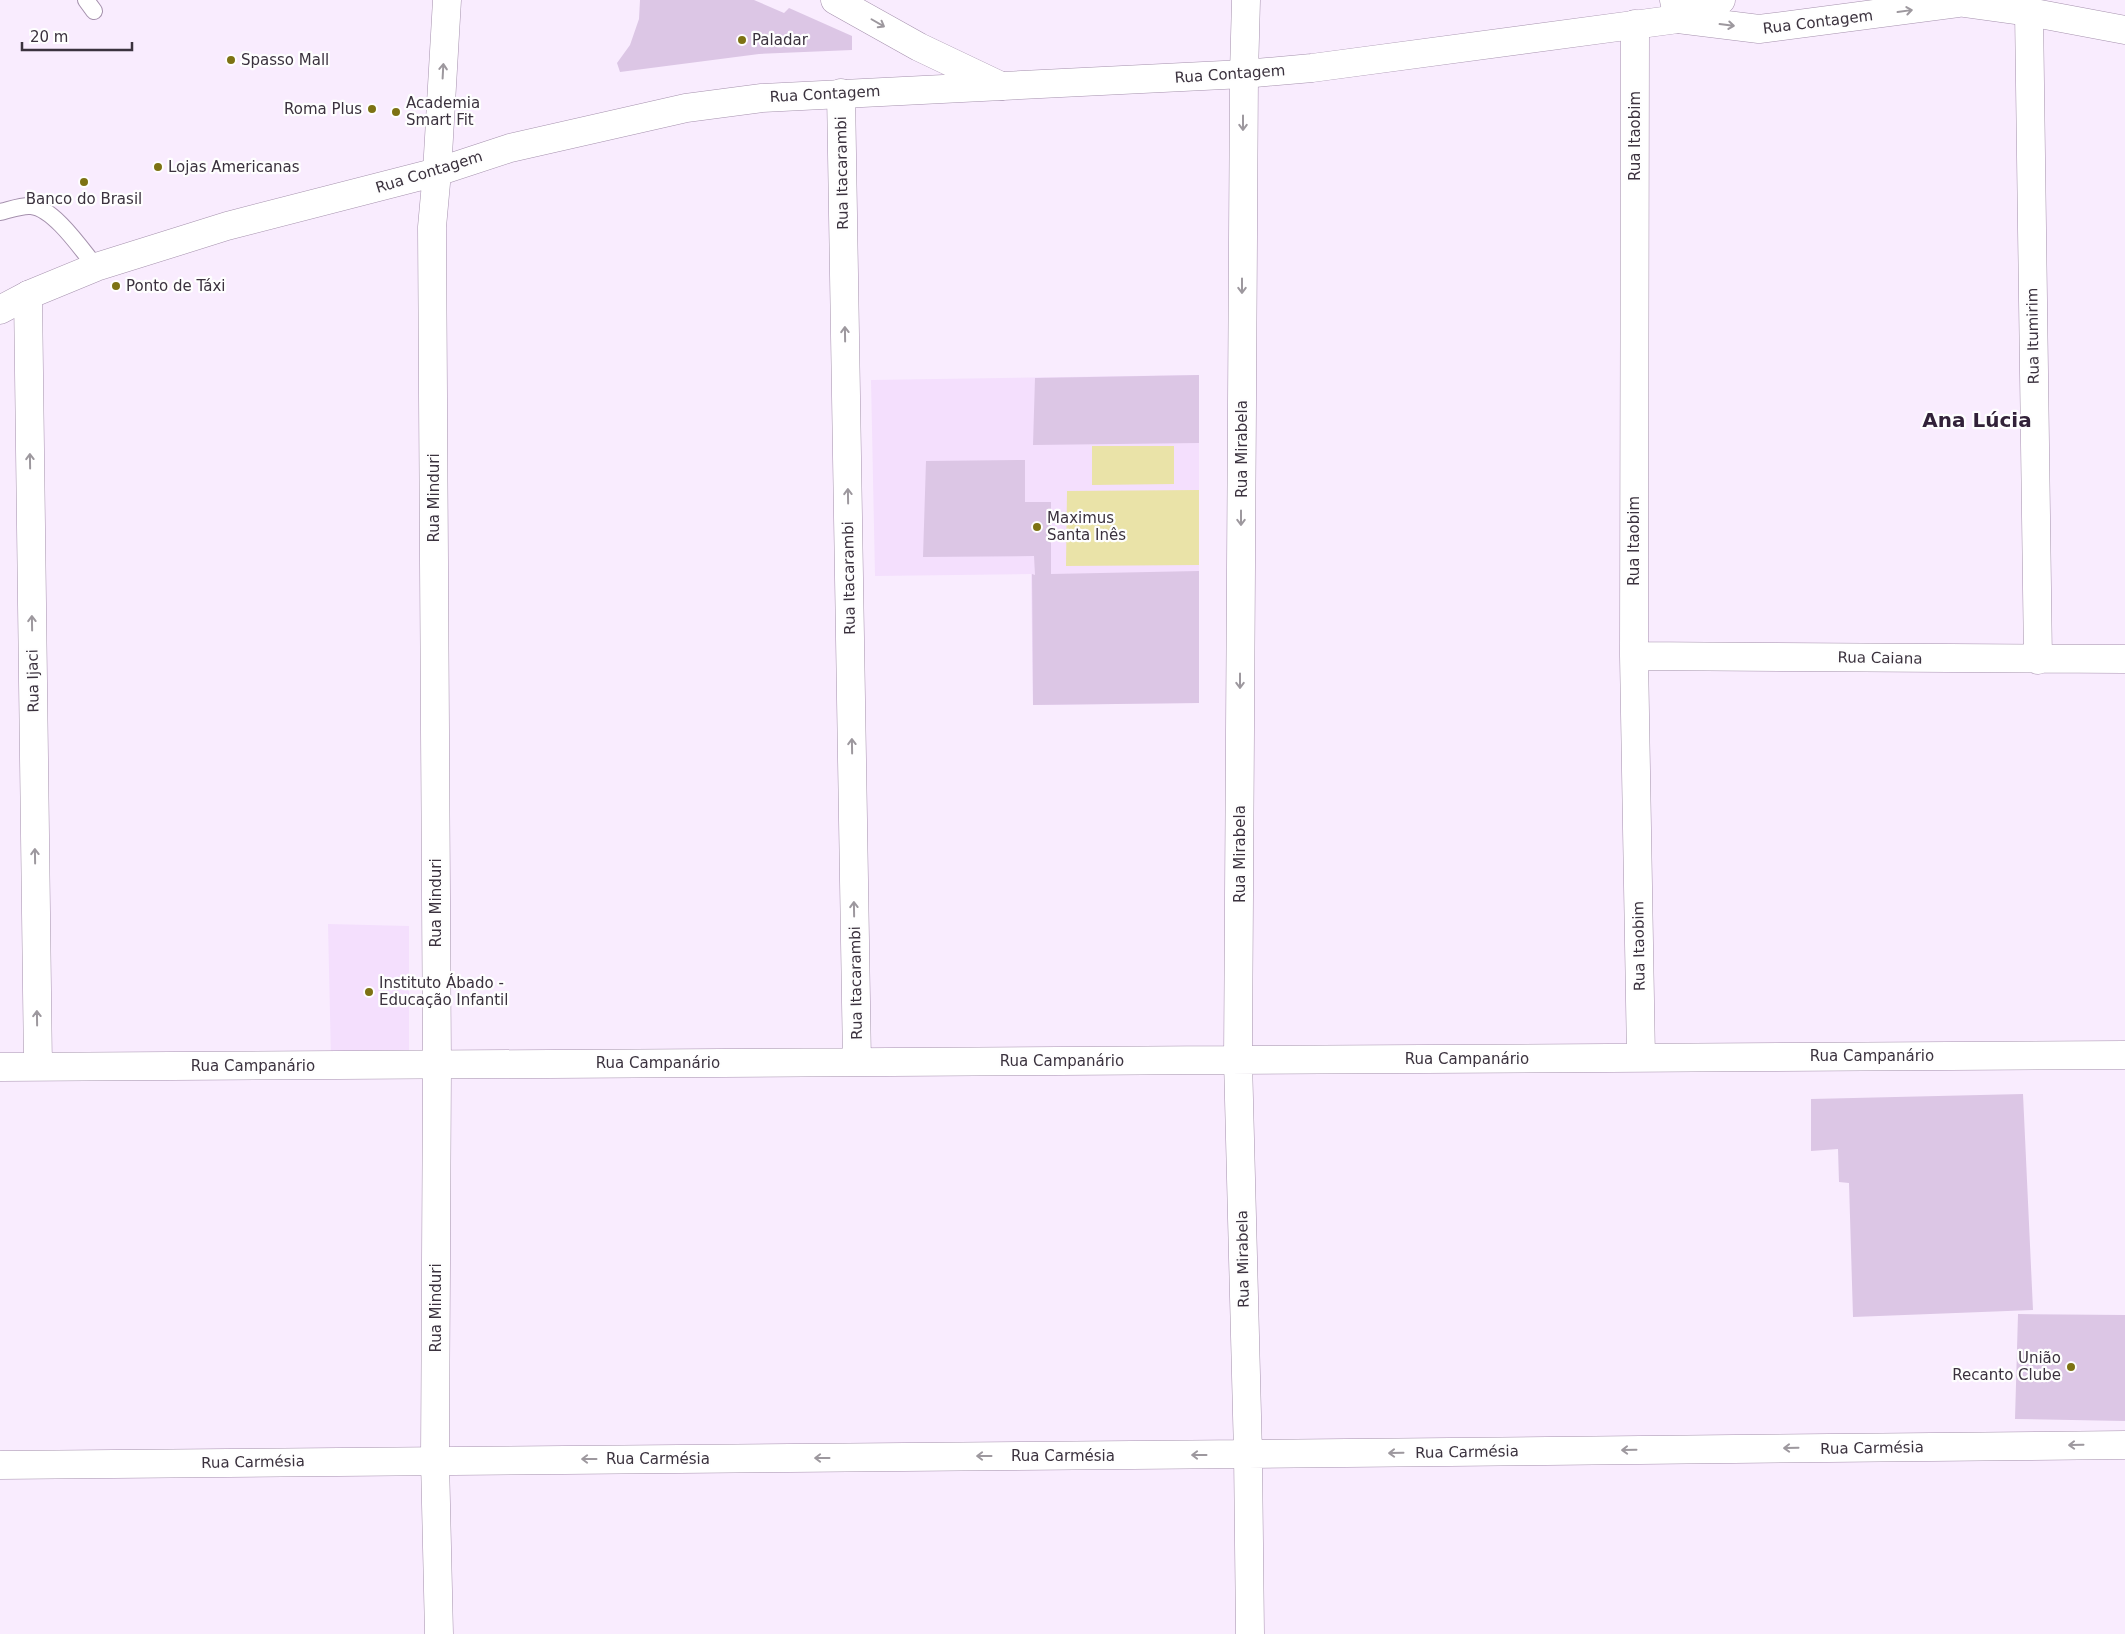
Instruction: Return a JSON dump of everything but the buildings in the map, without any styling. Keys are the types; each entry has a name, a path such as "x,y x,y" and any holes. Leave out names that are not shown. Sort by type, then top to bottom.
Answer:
{"street":[{"name":"Rua Minduri","path":"439,1634 435,1460 437,1065 432,227 447,0"},
{"path":"835,0 919,47 1000,86"},
{"name":"Rua Mirabela","path":"1246,0 1238,1060 1248,1454 1250,1634"},
{"name":"Rua Contagem","path":"0,310 28,294 96,267 227,226 437,172 510,148 686,108 762,98 1244,74 1312,68 1635,24 1676,9 1721,0"},
{"name":"Rua Contagem","path":"1676,9 1759,29 1950,2 2029,12 2125,30"},
{"name":"Rua Itumirim","path":"2029,12 2038,660"},
{"name":"Rua Itaobim","path":"1635,24 1634,656 1642,1058"},
{"name":"Rua Itacarambi","path":"841,93 857,1062"},
{"name":"Rua Ijaci","path":"28,294 38,1067"},
{"name":"Rua Caiana","path":"1634,656 2038,660 2125,659"},
{"name":"Rua Campanário","path":"0,1067 2125,1055"},
{"name":"Rua Carmésia","path":"0,1465 2125,1445"}],"lane":[{"path":"0,212 32,206 45,212 58,220 96,267"}],"shaded area":[{"name":"Maximus Santa Inês","path":"1199,375 1199,703 1033,705 1031,574 875,576 871,380"},
{"path":"1092,446 1174,446 1174,484 1092,485"},
{"path":"1199,490 1199,565 1066,566 1067,491"},
{"name":"Instituto Ábado - Educação Infantil","path":"328,924 409,926 409,1065 331,1059"}],"place":[{"name":"Paladar","path":"742,40"},
{"name":"Spasso Mall","path":"231,60"},
{"name":"Roma Plus","path":"372,109"},
{"name":"Academia Smart Fit","path":"396,112"},
{"name":"Lojas Americanas","path":"158,167"},
{"name":"Banco do Brasil","path":"84,182"},
{"name":"Ponto de Táxi","path":"116,286"},
{"name":"Maximus Santa Inês","path":"1037,527"},
{"name":"Instituto Ábado - Educação Infantil","path":"369,992"},
{"name":"União Recanto Clube","path":"2071,1367"}],"district":[{"name":"Ana Lúcia","path":"1977,420"}]}
